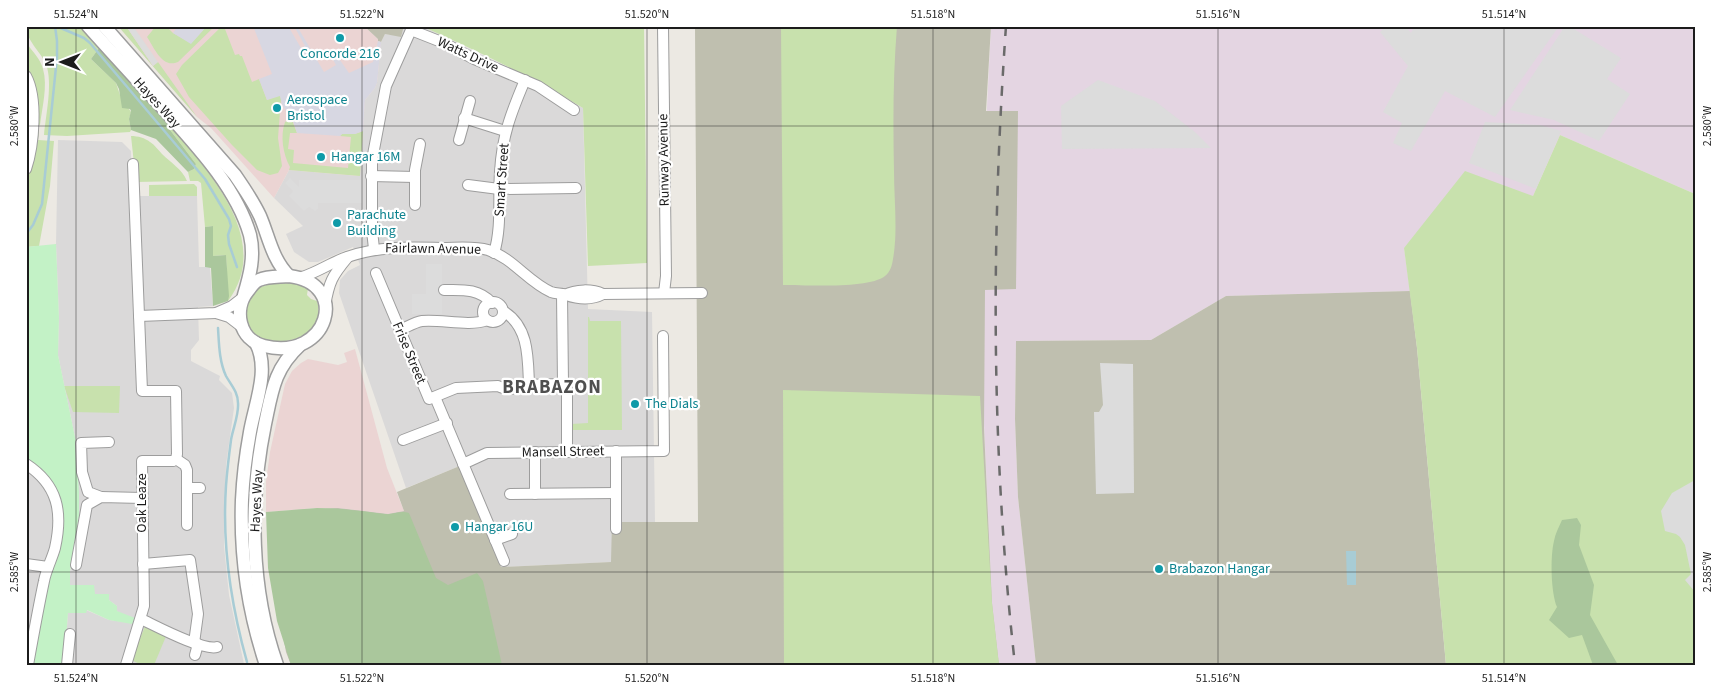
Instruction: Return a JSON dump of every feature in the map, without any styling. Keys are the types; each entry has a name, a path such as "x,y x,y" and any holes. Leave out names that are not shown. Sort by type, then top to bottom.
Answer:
{"street":[{"name":"Hayes Way","path":"88,26 205,156 231,196 250,236 252,251 252,267 242,297"},
{"name":"Hayes Way","path":"104,26 235,175 248,193 259,214 275,259 289,276"},
{"name":"Runway Avenue","path":"663,26 666,268 664,294"},
{"name":"Watts Drive","path":"371,176 384,93 411,30 538,86 574,110"},
{"path":"26,76 30,84 33,105 33,127 26,169"},
{"name":"Smart Street","path":"494,253 498,239 500,162 505,131 525,80"},
{"path":"459,140 470,101"},
{"path":"464,118 505,131"},
{"path":"415,205 415,177 420,144"},
{"path":"133,164 142,392 176,391 176,459 185,465 187,525"},
{"path":"374,249 371,176 415,177"},
{"path":"468,185 499,189 576,188"},
{"name":"Fairlawn Avenue","path":"302,277 348,256 374,249 395,247 483,249 494,253 551,292 564,294"},
{"path":"325,307 329,285 348,256"},
{"name":"Frise Street","path":"376,273 429,399 435,397 447,423 504,561"},
{"path":"139,316 216,313 232,306 257,281 289,276 302,277 319,290 326,313 322,327 310,341 300,345 277,348 262,346 246,334 242,327 239,309 242,297"},
{"path":"444,290 474,291 484,295 492,303"},
{"path":"568,451 567,390 563,384 564,294 572,291 596,291 603,294 702,293"},
{"path":"487,320 484,311 486,306 492,303 499,304 522,331 527,346 528,385"},
{"path":"400,330 422,321 460,321 469,323 487,320 493,322 499,320 503,311"},
{"path":"216,313 229,318 242,327"},
{"name":"Mansell Street","path":"463,464 487,453 664,451 663,336"},
{"name":"Hayes Way","path":"256,342 262,359 261,374 244,470 242,544 244,574 252,614 266,665"},
{"name":"Hayes Way","path":"277,665 263,611 257,568 255,490 262,440 273,386 282,364 300,345"},
{"path":"435,397 461,387 498,386 518,388 523,385 563,384"},
{"path":"403,440 447,423"},
{"path":"109,442 81,443 82,472 88,492 101,497 142,498"},
{"path":"616,451 616,529"},
{"path":"535,452 535,494"},
{"name":"Oak Leaze","path":"126,665 144,606 142,461 170,461 176,459"},
{"path":"26,464 44,479 54,493 57,500 59,519 55,549 48,567 28,665"},
{"path":"187,488 200,488"},
{"path":"510,494 616,493"},
{"path":"76,565 87,504 101,497"},
{"path":"495,540 512,534"},
{"path":"143,564 190,560 198,614 194,656"},
{"path":"26,564 48,567"},
{"path":"141,619 196,644 209,648 217,647"},
{"path":"67,665 70,634"}],"shaded area":[{"name":"Aerospace Bristol","path":"118,26 364,26 381,42 377,83 365,100 360,176 289,170 274,198 211,128 197,117"},
{"path":"126,26 133,26 158,62 153,66"},
{"path":"178,26 207,26 191,44 173,33"},
{"path":"253,26 288,26 301,48 305,46 294,26 297,26 324,72 336,65 331,56 335,53 349,73 373,62 378,41 381,42 377,83 365,100 363,131 355,134 342,134 340,136 297,133 293,121 282,105 280,96 267,100 259,79 272,74"},
{"path":"364,26 404,26 401,37 385,34 381,42"},
{"path":"404,26 418,26 428,29 529,77 583,108 588,309 652,312 655,522 612,522 612,562 501,567 462,465 406,488 339,293 340,280 348,271 360,265 353,247 318,262 309,262 294,252 286,234 303,226 274,198 289,170 359,176 365,100 377,83 381,42 385,34 401,36"},
{"path":"695,26 991,26 986,111 1018,111 1016,289 985,290 984,428 992,603 999,665 291,665 286,652 271,568 292,510 338,508 388,514 404,511 397,492 462,465 501,567 611,562 612,522 698,522"},
{"path":"991,26 1695,26 1695,194 1560,135 1533,196 1404,248 1410,291 1226,296 1151,340 1016,341 1015,419 1018,497 1036,665 999,665 992,603 978,290"},
{"path":"1387,26 1405,26 1411,33 1415,26 1559,26 1495,117 1445,91 1411,151 1393,143 1402,123 1383,112 1408,66 1380,32"},
{"path":"1565,26 1569,26 1621,58 1607,79 1630,94 1599,141 1554,120 1510,110"},
{"path":"1098,80 1155,101 1195,132 1211,148 1062,149 1061,106"},
{"path":"1485,122 1540,125 1561,131 1536,189 1469,163"},
{"path":"58,140 122,142 131,151 132,196 197,196 199,267 210,267 213,306 198,307 199,340 191,350 191,361 220,376 219,380 232,393 234,408 226,465 224,546 229,595 244,664 242,665 64,665 68,613 86,613 86,610 109,620 132,623 117,611 117,606 109,600 70,585 70,572 79,516 76,442 58,355 59,318 56,244"},
{"path":"290,178 299,187 299,180 362,180 362,203 318,203 318,209 315,211 309,207 304,211 289,196 293,191 285,183"},
{"path":"426,264 442,264 442,314 412,314 412,294 426,294"},
{"path":"1410,291 1417,348 1446,665 1036,665 1018,497 1015,419 1016,341 1151,340 1226,296"},
{"path":"355,349 387,468 404,511 388,514 338,508 317,508 266,512 266,482 270,452 285,384 292,371 308,359 338,365 347,362 344,353"},
{"path":"1100,363 1133,364 1134,493 1096,494 1094,412 1099,412 1103,405"},
{"path":"26,457 65,508 34,665 26,665"},
{"path":"1695,480 1695,592 1685,580 1691,574 1685,545 1676,534 1665,531 1661,511 1672,493"}],"green space":[{"path":"26,26 80,26 99,48 91,59 116,83 120,95 131,112 129,119 130,132 67,136 44,135 48,99 48,72 46,64 28,36"},
{"path":"118,26 126,26 153,66 158,62 197,117"},
{"path":"156,26 166,26 173,33 191,43 207,26 215,26 178,62 172,63 163,60 159,56 147,37"},
{"path":"222,26 232,26 225,29 235,55 239,54 242,56 252,82 259,79 267,100 280,95 278,138 282,166 278,173 270,175 257,170 189,97 176,74 182,65"},
{"path":"428,26 644,26 647,263 588,266 583,108 507,66 428,29"},
{"path":"781,26 897,26 894,99 896,226 892,264 885,276 877,280 852,285 783,285"},
{"path":"28,45 41,62 43,69 45,90 40,125 35,124 26,71"},
{"path":"99,48 168,124 167,126 196,164 194,169 188,172 156,139 131,130 129,119 131,111 130,109 122,108 119,89 116,83 91,59"},
{"path":"290,119 297,133 290,133 288,149 294,150 293,163 348,168 351,137 340,136 342,134 355,134 363,131 360,176 289,170 290,167 284,151 283,127 285,122"},
{"path":"168,124 216,184 230,206 240,230 244,254 240,278 228,301 226,255 213,256 213,226 205,227 201,183 190,181 188,172 194,169 196,164 167,126"},
{"path":"35,130 39,130 38,140 54,141 50,186 39,246 26,247 26,176"},
{"path":"1560,135 1695,194 1695,665 1446,665 1417,348 1404,248 1465,171 1533,196"},
{"path":"131,136 146,139 152,143 179,170 187,181 136,182"},
{"path":"194,184 197,187 197,196 149,196 149,185"},
{"path":"213,226 213,256 226,255 229,296 228,301 213,306 211,268 205,267 205,227"},
{"path":"56,244 59,318 58,355 76,442 79,493 79,516 70,571 70,585 94,585 95,594 109,594 109,600 117,606 117,611 135,618 132,624 109,620 87,610 86,613 68,613 64,665 31,665 60,512 26,460 26,247"},
{"path":"299,283 308,288 307,295 317,301 318,317 310,330 297,338 282,341 266,340 254,333 247,321 248,303 251,296 259,288 269,284"},
{"path":"588,317 590,321 621,321 622,430 571,430 571,424 588,423"},
{"path":"64,386 120,386 119,413 73,412"},
{"path":"783,390 980,396 992,603 999,665 784,665"},
{"path":"317,508 385,514 409,513 436,578 448,585 477,573 483,581 502,665 291,665 277,621 268,568 266,512"},
{"path":"1577,518 1581,525 1579,545 1594,585 1590,615 1618,665 1593,665 1582,635 1569,638 1549,620 1557,607 1553,593 1552,575 1552,556 1556,533 1562,520"},
{"path":"146,624 167,634 154,665 142,665 131,660"}],"water":[{"path":"1346,551 1356,551 1356,585 1347,585"}],"waterway":[{"path":"26,234 33,225 42,204 57,57 55,26"},
{"path":"56,26 84,38 90,43 205,179 229,219 231,226 228,235 229,244 237,267"},
{"path":"218,328 222,364 238,399 238,412 231,440 227,475 225,530 232,597 247,662"}],"railway":[{"path":"1006,26 998,186 996,346 1001,505 1015,665"}],"place":[{"name":"Concorde 216","path":"340,38"},
{"name":"Aerospace Bristol","path":"277,108"},
{"name":"Hangar 16M","path":"321,157"},
{"name":"Parachute Building","path":"337,223"},
{"name":"The Dials","path":"635,404"},
{"name":"Hangar 16U","path":"455,527"},
{"name":"Brabazon Hangar","path":"1159,569"}],"district":[{"name":"BRABAZON","path":"552,387"}]}
